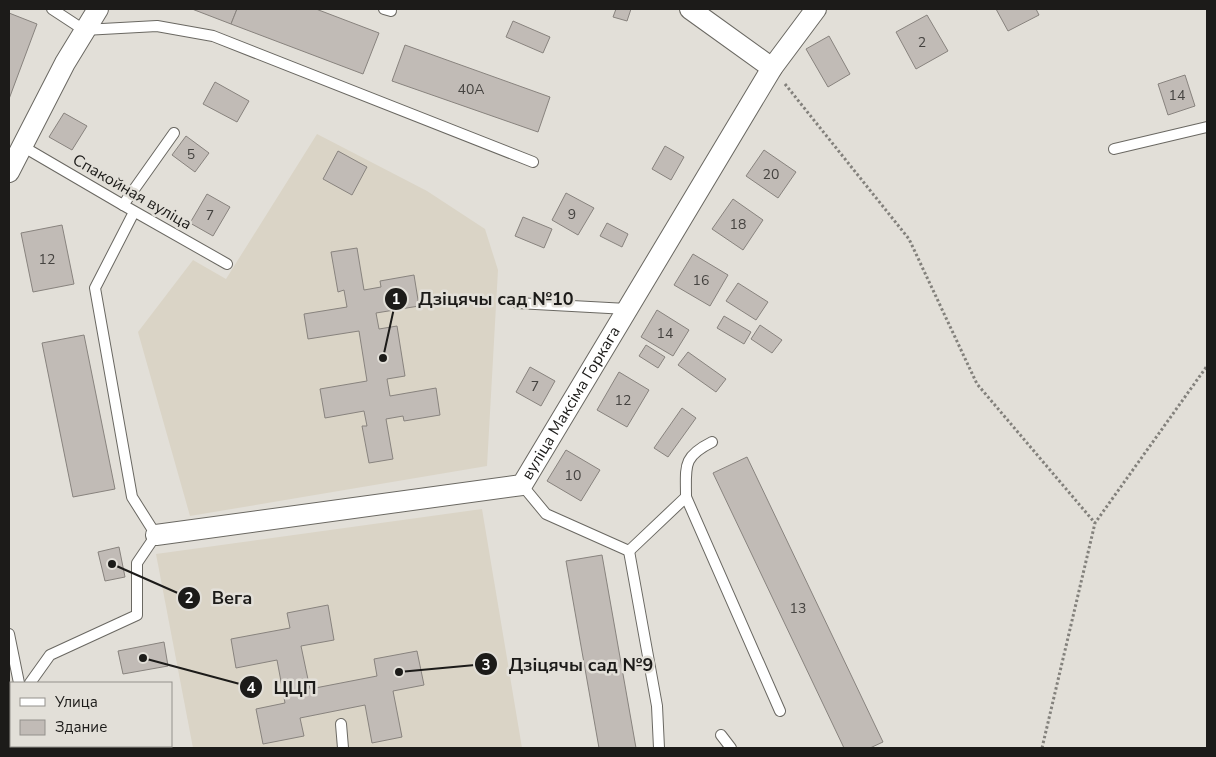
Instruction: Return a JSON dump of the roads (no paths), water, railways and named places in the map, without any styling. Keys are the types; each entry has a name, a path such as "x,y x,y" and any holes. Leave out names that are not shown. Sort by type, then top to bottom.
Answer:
{"street":[{"path":"9,172 64,62 98,9"},
{"path":"690,9 772,68"},
{"name":"вуліца Максіма Горкага","path":"156,535 522,485 772,68 817,9"}],"lane":[{"path":"52,9 84,30 157,26 213,36 533,162"},
{"path":"1114,149 1207,127"},
{"path":"122,205 174,133"},
{"name":"Спакойная вуліца","path":"22,146 227,264"},
{"path":"31,682 50,655 137,615 137,563 156,535 132,497 95,288 134,212"},
{"path":"517,303 628,309"},
{"path":"712,442 696,450 686,468 686,497 780,711"},
{"path":"522,485 546,514 628,551"},
{"path":"628,551 686,497"},
{"path":"628,551 657,706 659,748"},
{"path":"9,634 19,682"},
{"path":"341,724 343,748"},
{"path":"721,735 731,748"}],"place":[{"name":"Дзіцячы сад №10","path":"383,358"},
{"name":"Вега","path":"112,564"},
{"name":"ЦЦП","path":"143,658"},
{"name":"Дзіцячы сад №9","path":"399,672"}]}
